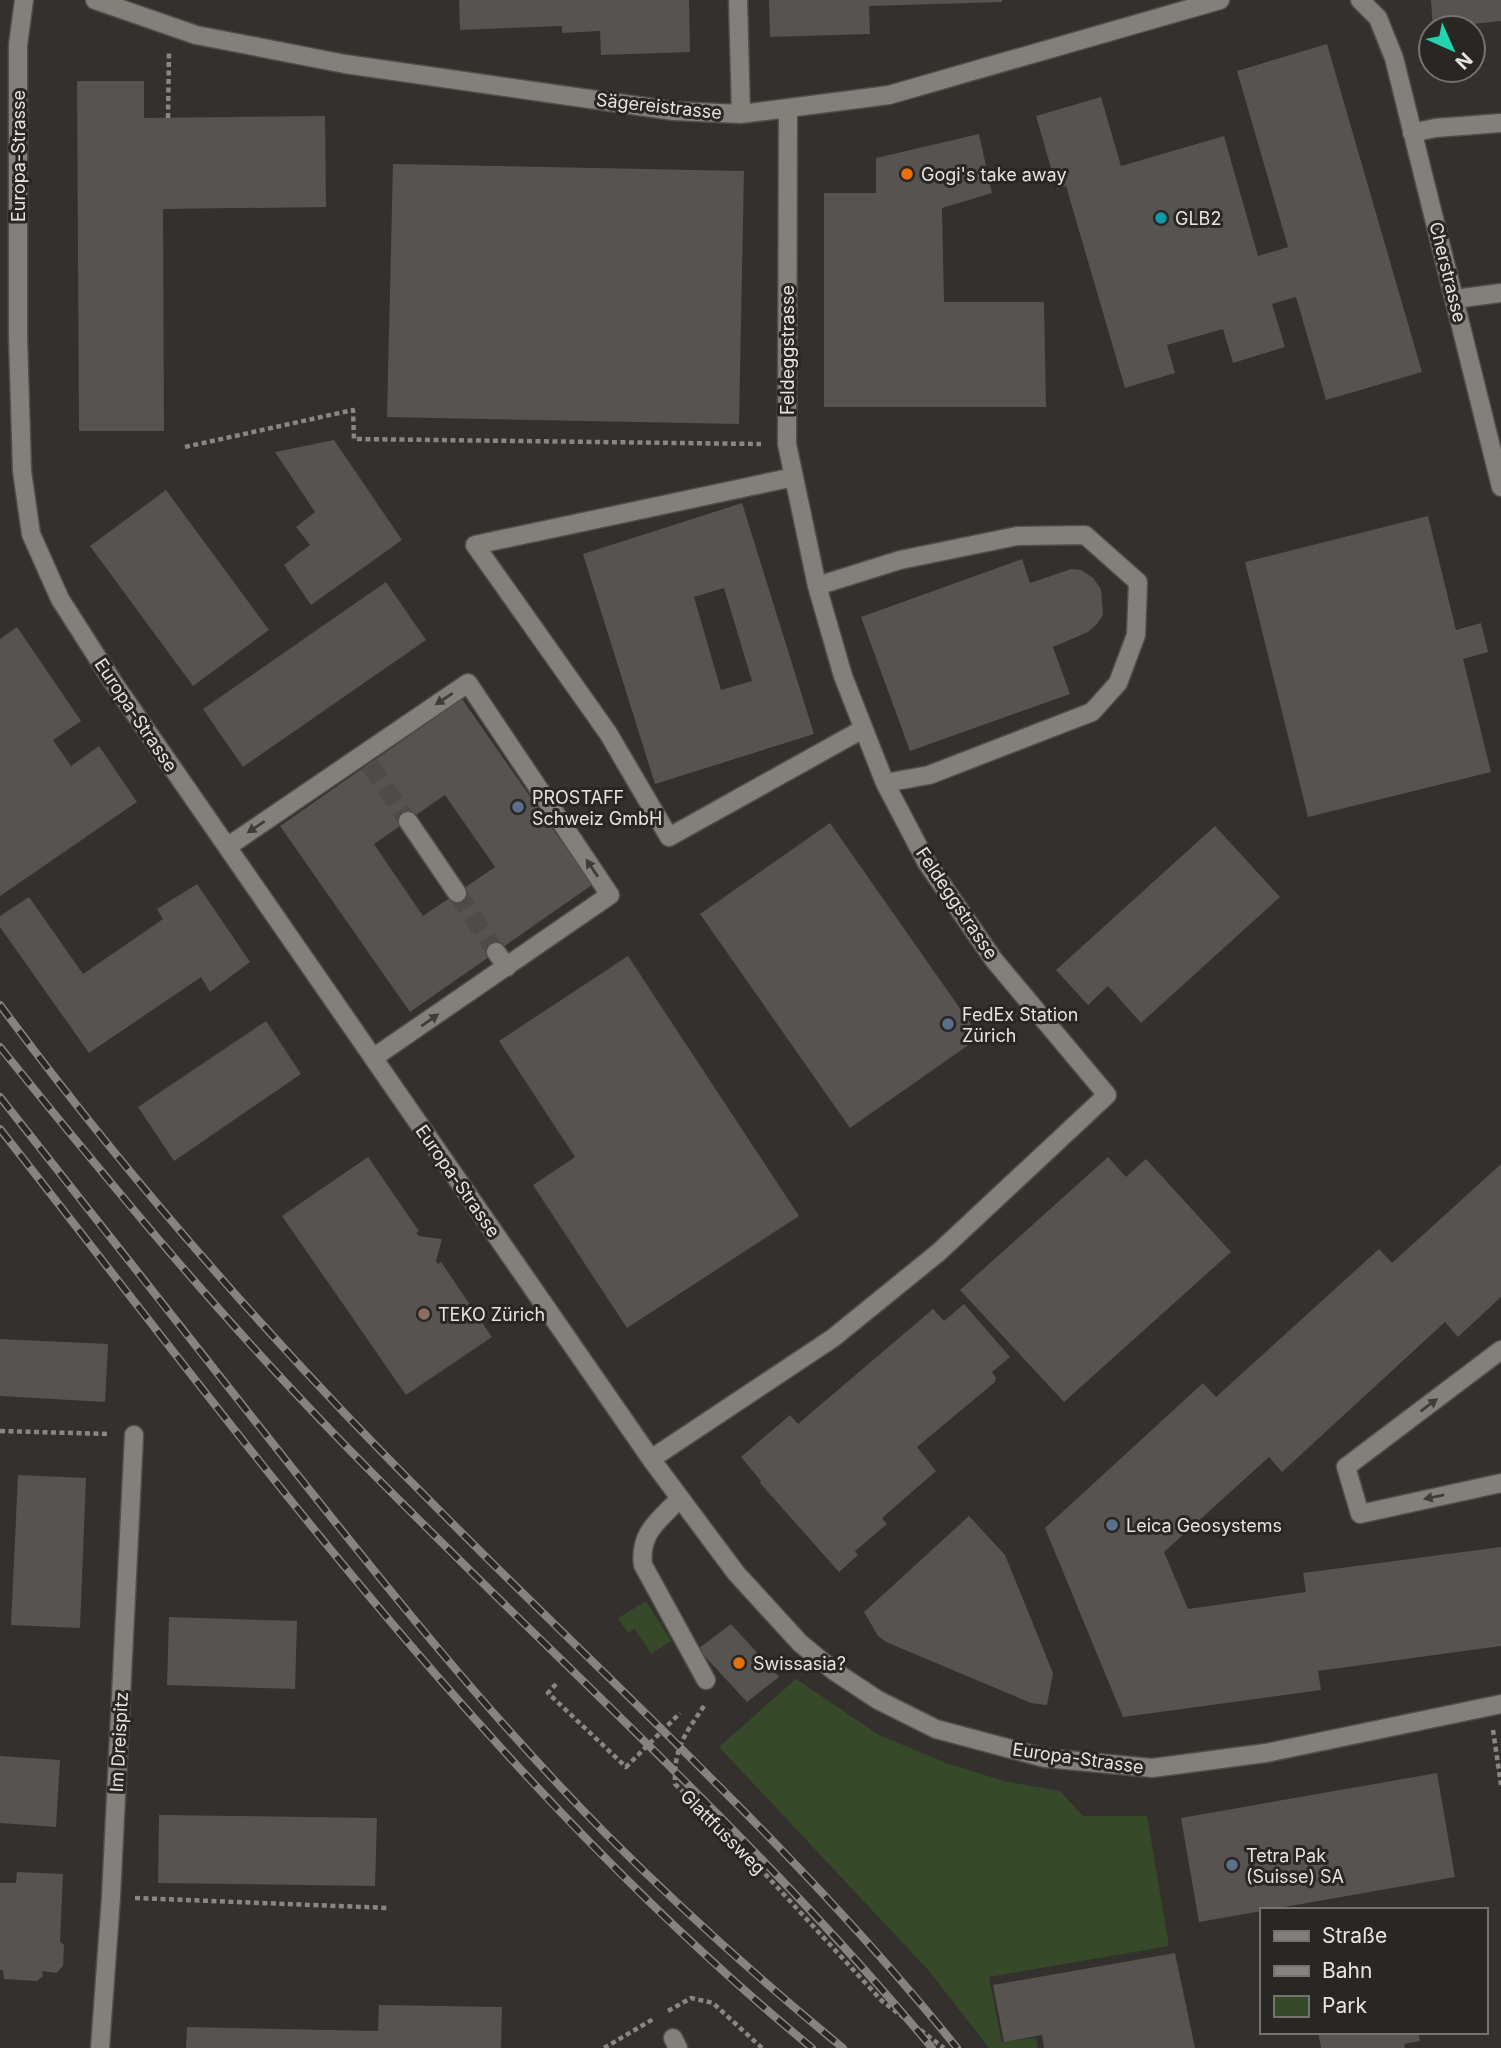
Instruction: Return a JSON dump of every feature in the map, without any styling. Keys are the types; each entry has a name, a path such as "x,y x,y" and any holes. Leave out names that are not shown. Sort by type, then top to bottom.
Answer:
{"street":[{"name":"Europa-Strasse","path":"24,0 18,45 18,337 22,471 31,534 60,599 227,847 651,1459 736,1573 800,1643 834,1671 877,1700 936,1729 1045,1758 1152,1768 1266,1753 1495,1705"},
{"name":"Sägereistrasse","path":"95,0 196,35 332,62 674,111 741,114 889,95 1220,0"},
{"path":"738,0 741,114"},
{"name":"Cherstrasse","path":"1360,0 1378,18 1394,58 1501,486"},
{"name":"Feldeggstrasse","path":"651,1459 833,1338 939,1252 1107,1095 995,960 928,863 885,783 843,676 817,586 786,444 788,109"},
{"path":"1412,133 1435,128 1501,123"},
{"path":"1455,299 1501,293"},
{"path":"794,478 475,545 608,733 669,837 863,729"},
{"path":"817,586 900,560 1017,536 1084,534 1138,582 1136,635 1118,683 1092,712 929,775 885,783"},
{"path":"227,847 366,759 468,683 610,895 502,959 373,1058"},
{"path":"408,821 457,893"},
{"path":"1501,1350 1346,1467 1360,1514 1501,1483"},
{"name":"Im Dreispitz","path":"100,2048 111,1897 134,1435"},
{"path":"680,1498 650,1531 641,1546 643,1565 706,1680"}],"path":[{"path":"168,118 169,51"},
{"path":"185,447 353,410 354,439 786,444"},
{"path":"0,1431 134,1435"},
{"name":"Glattfussweg","path":"706,1680 706,1703 678,1744 674,1760 675,1784 743,1850 882,2001 944,2048"},
{"path":"556,1684 548,1693 626,1767 680,1713"},
{"path":"1495,1705 1501,1785"},
{"path":"111,1897 390,1908"},
{"path":"604,2048 691,1998 713,2003 762,2048"}],"green space":[{"path":"646,1601 671,1641 651,1654 635,1629 628,1633 618,1618"},
{"path":"796,1679 879,1735 949,1764 1004,1781 1060,1791 1083,1816 1147,1816 1169,1946 989,1977 1002,2042 1036,2038 1038,2048 989,2048 929,1971 719,1747"}],"building":[{"path":"459,0 689,0 690,52 601,55 600,31 562,33 562,26 460,30"},
{"path":"769,0 1002,2 869,6 870,34 770,37"},
{"path":"1431,0 1501,0 1501,21 1487,22 1487,14 1432,14"},
{"name":"GLB2","path":"1327,44 1422,372 1326,400 1296,297 1272,304 1285,347 1233,363 1223,329 1167,345 1175,373 1125,388 1066,186 1057,189 1036,116 1101,97 1121,166 1224,136 1258,256 1288,247 1237,71"},
{"path":"77,81 144,81 144,118 325,116 326,207 163,209 164,431 79,431"},
{"path":"979,134 992,193 942,208 944,302 1044,302 1046,407 824,407 824,193 876,193 876,158"},
{"path":"393,164 744,171 739,424 387,417"},
{"path":"334,440 402,540 311,605 284,565 310,545 296,527 315,512 275,452"},
{"path":"166,490 269,630 193,686 90,546"},
{"path":"742,503 814,734 655,784 583,554","holes":["724,588 752,681 721,690 694,597"]},
{"path":"1428,516 1456,630 1481,623 1488,652 1463,659 1491,772 1308,817 1245,562"},
{"path":"1022,559 1030,583 1071,569 1081,570 1093,578 1101,589 1103,615 1097,624 1088,632 1053,647 1070,694 910,751 861,617"},
{"path":"386,582 426,640 243,767 203,709"},
{"path":"17,627 81,721 53,740 71,766 99,746 137,802 0,896 0,639"},
{"path":"462,699 592,885 410,1012 280,826","holes":["445,795 495,867 423,916 374,844"]},
{"path":"830,823 980,1037 850,1128 700,914"},
{"path":"1215,826 1280,897 1141,1023 1108,986 1088,1005 1056,970"},
{"path":"197,884 250,962 210,992 201,977 89,1053 0,927 0,916 29,897 83,974 163,919 157,909"},
{"path":"628,956 799,1216 627,1328 533,1185 575,1157 499,1041"},
{"path":"266,1021 301,1074 174,1161 138,1107"},
{"path":"368,1157 419,1231 416,1233 419,1236 442,1239 436,1261 438,1264 441,1262 492,1337 406,1395 282,1216"},
{"path":"1108,1157 1126,1177 1146,1159 1231,1252 1064,1402 960,1290"},
{"path":"1501,1164 1501,1297 1458,1337 1445,1322 1282,1472 1269,1457 1164,1552 1188,1609 1306,1592 1303,1573 1501,1547 1501,1646 1318,1671 1321,1690 1123,1717 1045,1528 1203,1383 1216,1397 1379,1249 1392,1263"},
{"path":"964,1304 1010,1357 992,1372 996,1378 995,1382 917,1447 936,1471 882,1518 887,1524 855,1551 858,1555 839,1572 760,1483 741,1457 790,1415 798,1424 933,1309 944,1321"},
{"path":"0,1339 108,1344 105,1402 0,1396"},
{"path":"18,1475 86,1478 80,1628 11,1625"},
{"path":"969,1516 1005,1555 1053,1673 1047,1705 1031,1703 886,1642 878,1636 864,1612"},
{"path":"169,1617 297,1621 295,1689 167,1685"},
{"name":"Swissasia?","path":"731,1624 779,1677 747,1702 698,1649"},
{"path":"0,1756 60,1760 56,1827 0,1823"},
{"path":"1437,1773 1455,1877 1279,1908 1260,1908 1260,1911 1199,1922 1181,1818"},
{"path":"159,1815 377,1818 375,1886 158,1883"},
{"path":"17,1872 63,1874 60,1942 64,1945 63,1966 56,1973 42,1971 43,1976 37,1981 4,1979 3,1970 0,1970 0,1883 16,1883"},
{"path":"1175,1953 1195,2048 1044,2048 1042,2035 1004,2042 993,1985"},
{"path":"379,2005 502,2007 501,2048 186,2048 187,2027 378,2031"},
{"path":"1318,2034 1418,2034 1420,2041 1404,2044 1405,2048 1321,2048"}],"tunnel":[{"path":"370,765 408,821"},
{"path":"457,893 496,952"}],"railway":[{"path":"0,1005 102,1138 210,1266 322,1390 439,1510 771,1839 897,1976 957,2048"},
{"path":"0,1047 164,1246 292,1390 412,1513 716,1812 862,1967 932,2048"},
{"path":"0,1097 362,1556 480,1698 563,1790 663,1890 843,2048"},
{"path":"0,1129 284,1492 381,1611 482,1727 586,1839 696,1946 812,2048"}],"place":[{"name":"Gogi's take away","path":"907,174"},
{"name":"GLB2","path":"1161,218"},
{"name":"PROSTAFF Schweiz GmbH","path":"518,807"},
{"name":"FedEx Station Zürich","path":"948,1024"},
{"name":"TEKO Zürich","path":"424,1314"},
{"name":"Leica Geosystems","path":"1112,1525"},
{"name":"Swissasia?","path":"739,1663"},
{"name":"Tetra Pak (Suisse) SA","path":"1232,1865"}]}
